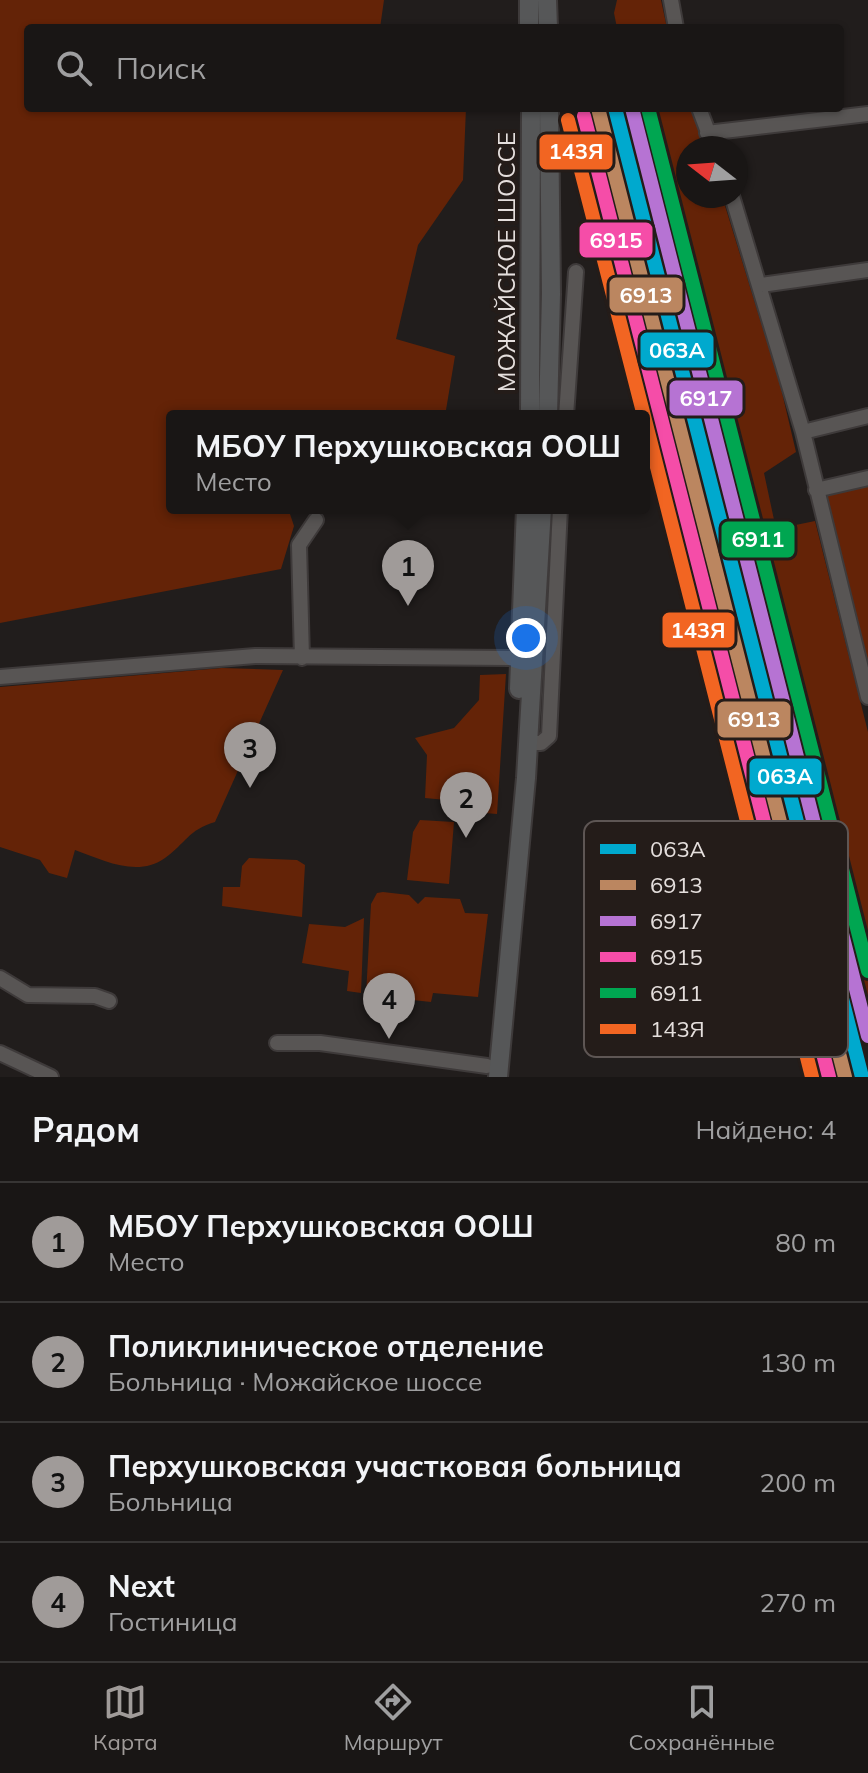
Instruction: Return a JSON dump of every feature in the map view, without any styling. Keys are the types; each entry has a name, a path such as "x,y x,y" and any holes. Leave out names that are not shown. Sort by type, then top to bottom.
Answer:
{"main road":[{"path":"529,0 529,24"},
{"path":"547,0 548,24"},
{"name":"МОЖАЙСКОЕ ШОССЕ","path":"531,112 542,231 548,410"},
{"name":"МОЖАЙСКОЕ ШОССЕ","path":"530,410 549,112"},
{"path":"490,1073 515,777 526,514"},
{"path":"490,1073 528,743 542,514"}],"street":[{"path":"671,0 675,24"},
{"path":"700,112 708,136"},
{"path":"707,133 868,114"},
{"path":"736,208 761,285 803,432 816,490 861,636 868,697"},
{"path":"761,285 868,270"},
{"path":"566,410 576,272"},
{"path":"803,432 868,416"},
{"path":"816,490 868,478"},
{"path":"528,743 541,743 549,736 560,514"},
{"path":"302,658 299,545 316,520"},
{"path":"0,677 255,656 520,658"},
{"path":"0,978 28,995 95,996 109,1001"},
{"path":"277,1043 320,1043 490,1073"},
{"path":"0,1053 51,1077"}],"shaded area":[{"path":"0,0 384,0 381,24 24,24 24,112 466,112 463,180 418,245 396,339 455,356 446,410 166,410 166,514 290,514 294,526 281,569 0,623"},
{"path":"617,0 661,0 666,24 616,24 614,13"},
{"path":"638,112 693,112 702,136 676,136 676,208 726,208 780,384 796,452 764,473 776,529 815,521 868,732 868,1002 848,924 848,821 822,821 757,568 761,537 744,461 715,423"},
{"path":"592,135 768,821 740,821 650,450 650,410 640,410 581,166"},
{"path":"868,470 868,662 821,481"},
{"path":"222,668 283,670 215,822 193,833 165,858 143,867 108,862 75,850 67,878 49,873 40,860 0,847 0,687"},
{"path":"506,674 497,814 447,810 446,800 425,798 427,755 415,738 454,728 479,700 480,675"},
{"path":"420,820 454,822 449,884 407,880 413,832"},
{"path":"249,858 297,860 305,865 302,917 222,906 223,887 240,887 242,866"},
{"path":"377,893 409,895 418,904 425,897 460,899 465,913 488,914 478,997 433,993 431,1002 366,995 371,904"},
{"path":"364,918 361,993 347,991 349,971 302,963 309,924 345,927"},
{"path":"802,1057 828,1057 833,1077 807,1077"}],"transit line":[{"name":"6913","path":"599,112 780,821"},
{"name":"063А","path":"616,112 797,821"},
{"name":"6917","path":"633,112 813,821"},
{"name":"6911","path":"649,112 830,821"},
{"name":"6915","path":"584,116 764,821"},
{"name":"143Я","path":"568,120 642,410"},
{"name":"143Я","path":"650,440 747,821"},
{"name":"6911","path":"848,893 868,971"},
{"name":"6917","path":"848,957 868,1036"},
{"name":"063А","path":"848,1022 862,1077"},
{"name":"143Я","path":"807,1057 812,1077"},
{"name":"6915","path":"824,1057 829,1077"},
{"name":"6913","path":"840,1057 845,1077"}],"place":[{"name":"МБОУ Перхушковская ООШ","path":"408,606"},
{"name":"Перхушковская участковая больница","path":"250,788"},
{"name":"Поликлиническое отделение","path":"466,838"},
{"name":"Next","path":"389,1039"}]}
